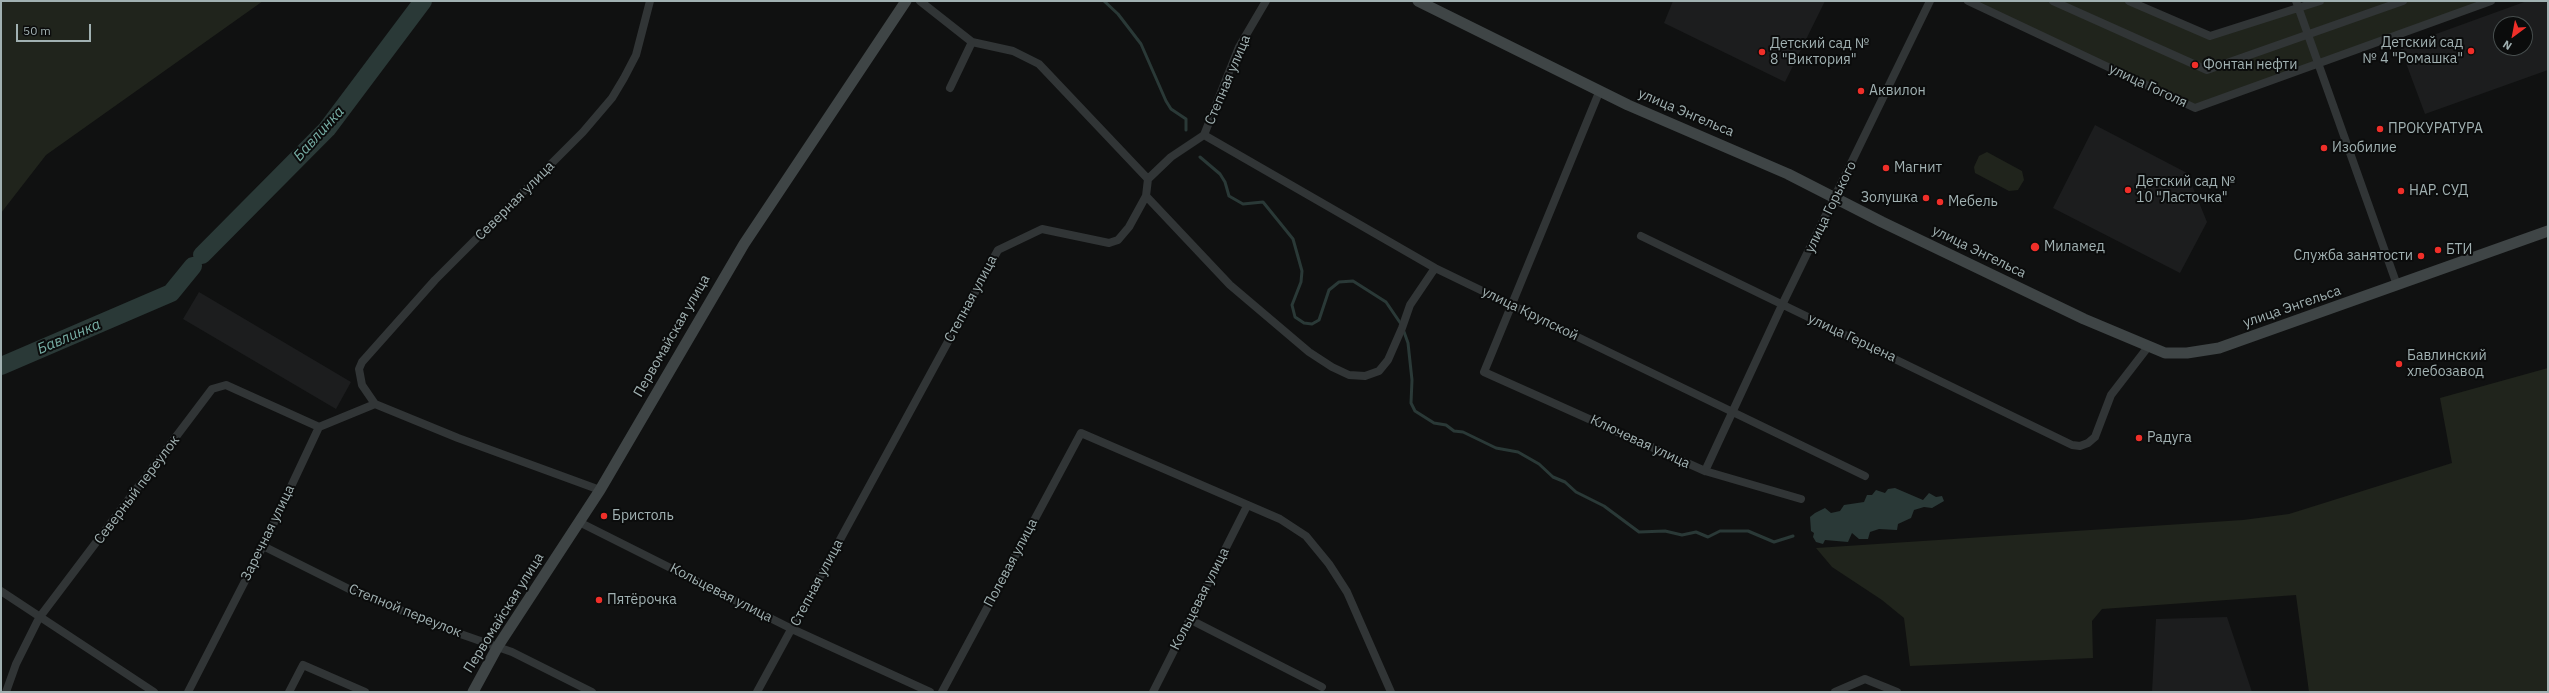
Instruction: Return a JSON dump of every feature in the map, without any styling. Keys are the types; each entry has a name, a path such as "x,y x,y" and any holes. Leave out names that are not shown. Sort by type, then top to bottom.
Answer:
{"street":[{"name":"Северная улица","path":"375,404 362,385 358,374 362,362 435,280 583,132 612,98 636,54 650,1"},
{"name":"Первомайская улица","path":"474,692 498,646 600,490 744,244 906,1"},
{"path":"920,1 972,42 1013,51 1039,64 1148,179"},
{"name":"Степная улица","path":"757,692 998,250 1042,229 1109,243 1118,240 1129,227 1146,196 1148,179 1171,157 1204,135 1239,47 1266,1"},
{"name":"улица Энгельса","path":"1418,1 1628,105 1788,174 1835,199 2084,319 2165,353 2187,353 2219,348 2548,231"},
{"name":"улица Горького","path":"1705,471 1782,305 1835,199 1930,1"},
{"name":"улица Гоголя","path":"1968,1 2195,108 2491,1"},
{"path":"2053,1 2207,70 2308,33 2403,1"},
{"path":"2129,1 2210,36 2297,5 2320,1"},
{"path":"2297,5 2397,285"},
{"path":"950,88 972,42"},
{"path":"1511,304 1600,90"},
{"name":"улица Крупской","path":"1204,135 1435,268 1511,304 1732,414 1865,476"},
{"path":"1146,196 1230,285 1310,352 1332,367 1349,375 1365,376 1379,371 1388,360 1410,305 1435,268"},
{"name":"улица Герцена","path":"1642,236 2062,441 2080,446 2095,437 2111,395 2148,347"},
{"name":"Ключевая улица","path":"1511,304 1484,372 1705,471 1801,499"},
{"name":"Северный переулок","path":"6,692 16,664 40,618 212,389 226,385 318,426"},
{"path":"318,426 375,404 458,438 600,490"},
{"name":"Заречная улица","path":"188,692 263,546 318,426"},
{"name":"Полевая улица","path":"942,692 1081,433 1247,506"},
{"path":"1247,506 1280,519 1306,536 1329,564 1347,592 1391,692"},
{"name":"Кольцевая улица","path":"1153,692 1247,506"},
{"name":"Кольцевая улица","path":"579,522 792,629 930,692"},
{"name":"Степной переулок","path":"263,546 349,589 450,630 498,646 592,692"},
{"path":"1,591 154,692"},
{"path":"1189,620 1322,687"},
{"path":"289,692 303,665 365,692"},
{"path":"1835,692 1865,679 1897,692"}],"shaded area":[{"path":"1,1 263,1 46,155 1,213"},
{"name":"Детский сад № 8 \"Виктория\"","path":"1673,1 1825,1 1785,82 1664,23"},
{"path":"1968,1 2129,1 2210,36 2320,1 2491,1 2195,108"},
{"path":"2527,1 2548,1 2548,70 2425,114 2400,47"},
{"name":"Детский сад № 10 \"Ласточка\"","path":"2095,125 2187,173 2207,222 2180,273 2053,208"},
{"path":"1987,152 2022,171 2024,180 2018,190 2009,191 1975,173 1974,167 1979,156"},
{"path":"199,292 351,382 336,409 183,319"},
{"path":"2548,368 2548,692 2309,692 2296,595 2102,609 2092,621 2093,658 1910,666 1904,618 1882,600 1832,567 1816,548 2243,520 2289,514 2452,463 2440,398"},
{"path":"1895,488 1923,500 1929,493 1936,497 1942,496 1944,501 1932,508 1924,507 1914,510 1911,518 1898,524 1897,530 1879,529 1870,532 1868,539 1859,539 1852,533 1848,542 1825,540 1823,544 1816,542 1813,537 1814,533 1811,531 1810,517 1815,513 1825,508 1831,513 1840,511 1844,505 1864,502 1867,495 1872,495 1876,490 1885,493 1888,489"},
{"path":"2227,617 2252,692 2152,692 2156,619"}],"waterway":[{"name":"Бавлинка","path":"202,255 327,129 423,1"},
{"path":"1104,1 1118,14 1141,44 1166,101 1171,109 1186,119 1186,130"},
{"path":"1200,157 1220,174 1225,182 1229,196 1243,204 1263,202 1293,239 1302,271 1301,282 1292,305 1295,317 1304,323 1312,324 1319,320 1329,290 1339,282 1353,281 1386,302 1401,324"},
{"name":"Бавлинка","path":"1,366 171,293 193,266"},
{"path":"1403,329 1408,343 1412,380 1411,403 1415,411 1434,423 1446,425 1454,431 1463,432 1496,448 1518,452 1539,464 1553,477 1565,482 1576,492 1604,506 1639,532 1665,531 1682,535 1696,532 1708,537 1720,531 1748,531 1774,542 1793,536"}],"place":[{"name":"Детский сад № 4 \"Ромашка\"","path":"2471,51"},
{"name":"Детский сад № 8 \"Виктория\"","path":"1762,52"},
{"name":"Фонтан нефти","path":"2195,65"},
{"name":"Аквилон","path":"1861,91"},
{"name":"ПРОКУРАТУРА","path":"2380,129"},
{"name":"Изобилие","path":"2324,148"},
{"name":"Магнит","path":"1886,168"},
{"name":"Детский сад № 10 \"Ласточка\"","path":"2128,190"},
{"name":"НАР. СУД","path":"2401,191"},
{"name":"Золушка","path":"1926,198"},
{"name":"Мебель","path":"1940,202"},
{"name":"Миламед","path":"2035,247"},
{"name":"БТИ","path":"2438,250"},
{"name":"Служба занятости","path":"2421,256"},
{"name":"Бавлинский хлебозавод","path":"2399,364"},
{"name":"Радуга","path":"2139,438"},
{"name":"Бристоль","path":"604,516"},
{"name":"Пятёрочка","path":"599,600"}]}
